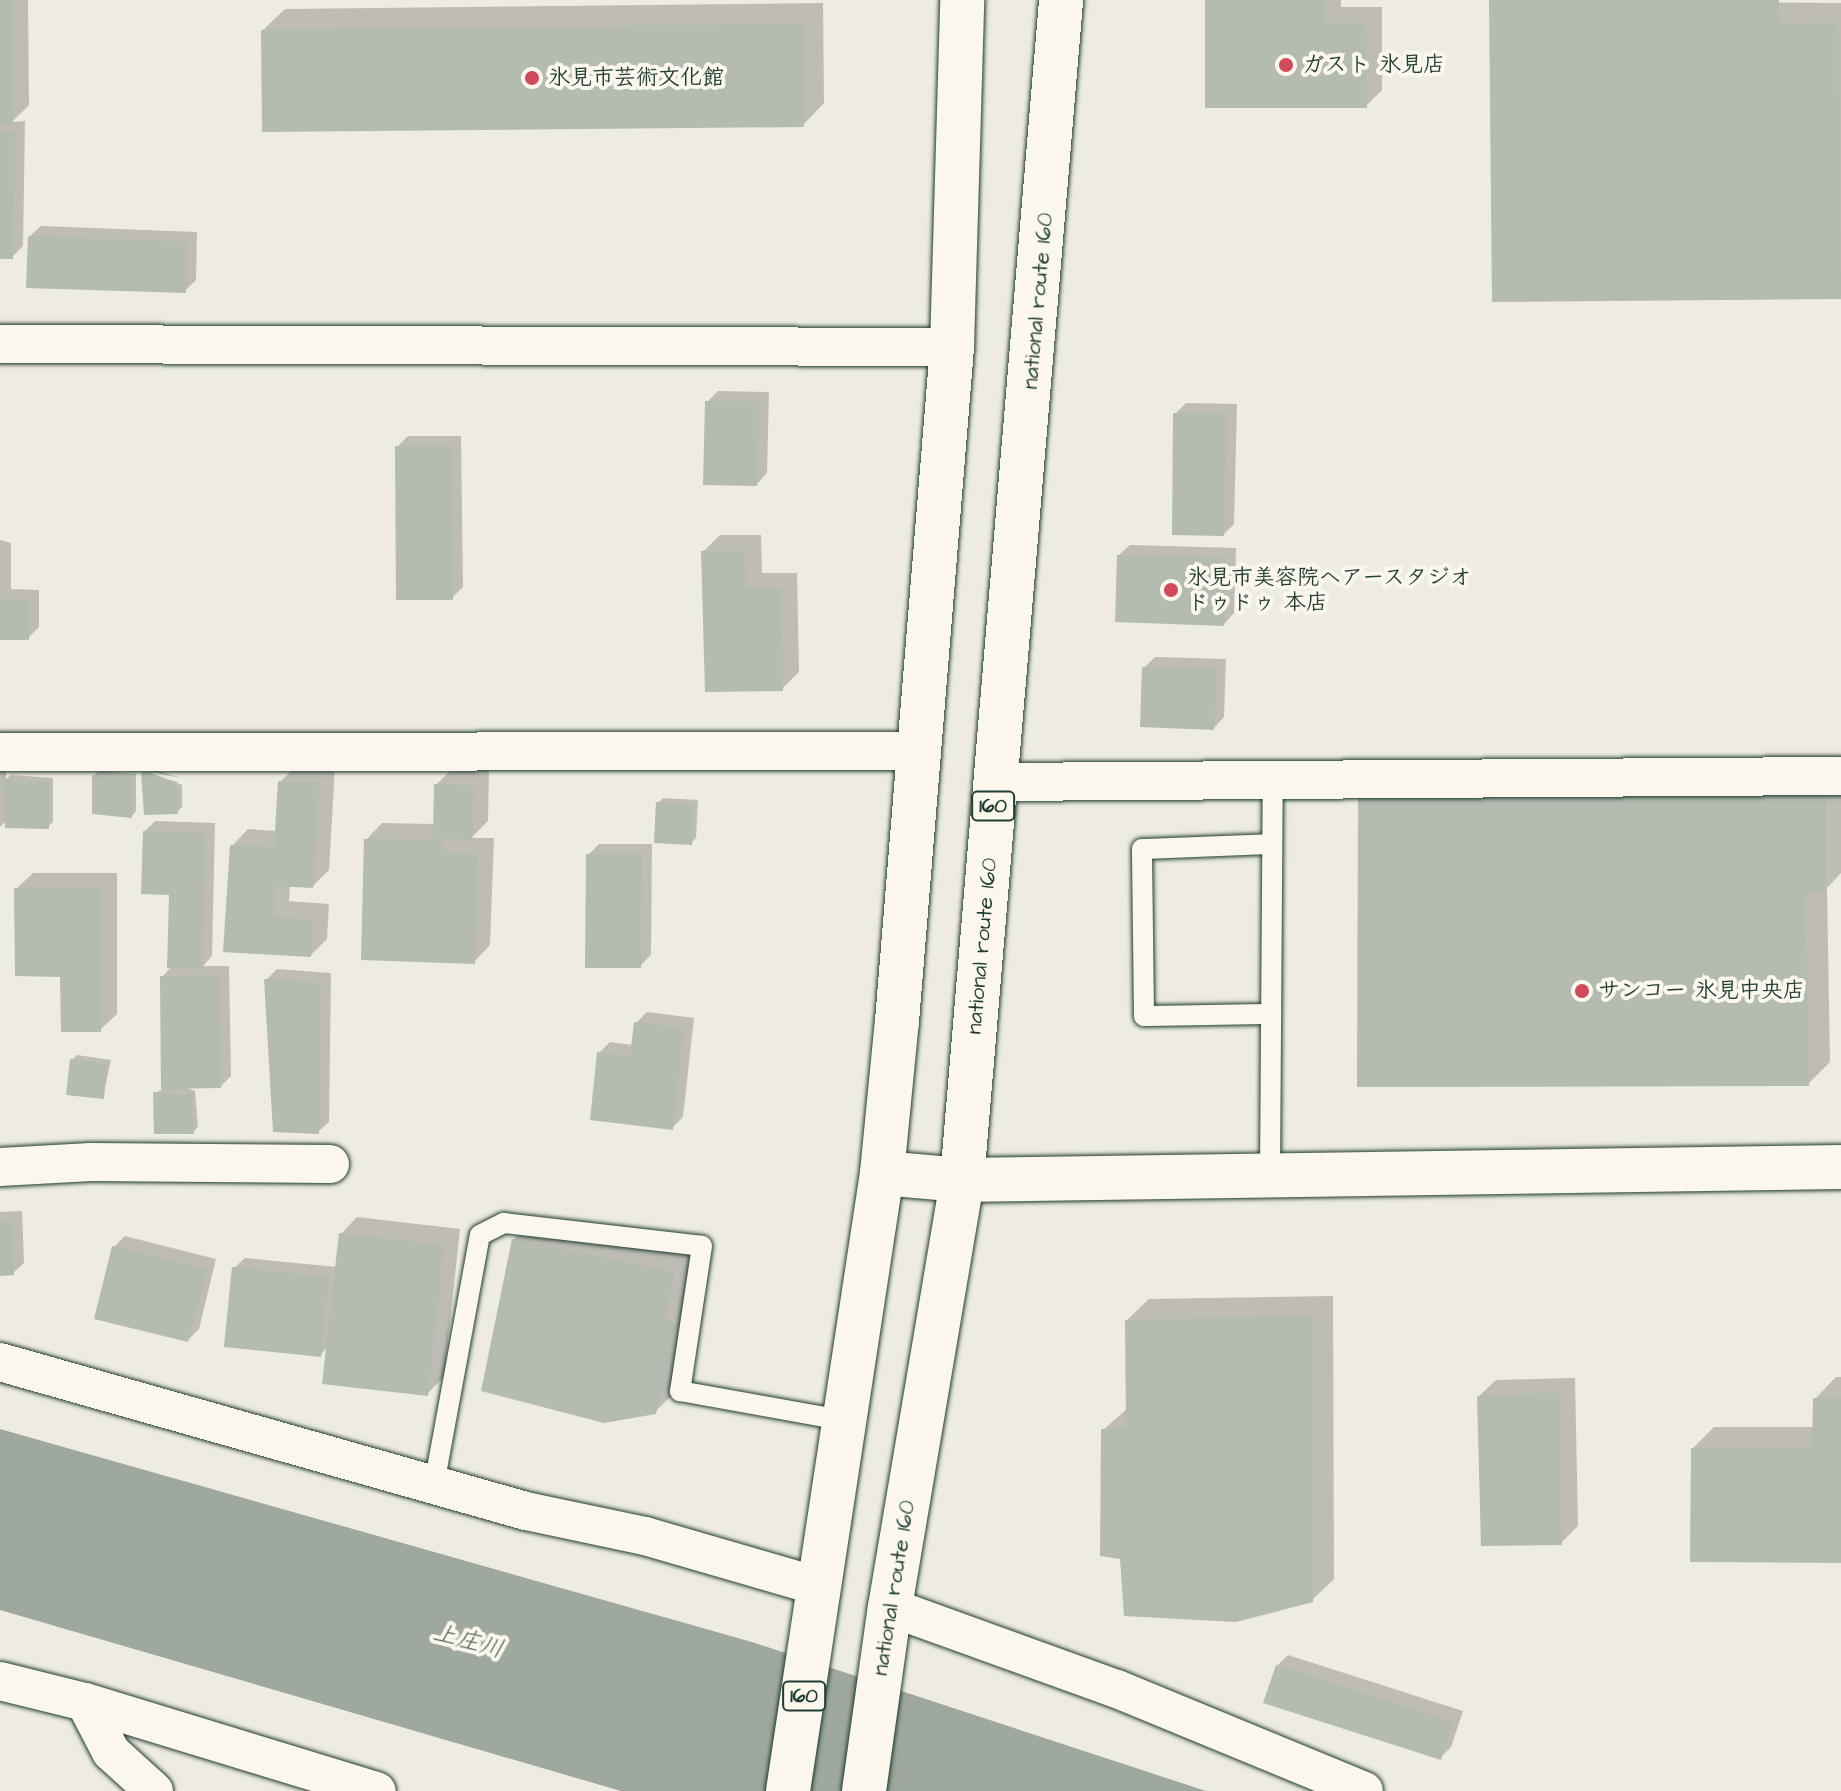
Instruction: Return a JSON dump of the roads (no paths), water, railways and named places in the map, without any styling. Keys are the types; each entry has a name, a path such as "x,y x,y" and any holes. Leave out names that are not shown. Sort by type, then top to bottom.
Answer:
{"main road":[{"name":"160","path":"788,1791 882,1173 921,751 952,347 962,0"},
{"name":"national route 160","path":"864,1791 890,1607 962,1180 1061,0"},
{"path":"882,1173 962,1180 1841,1167"}],"street":[{"path":"0,344 952,347"},
{"path":"0,752 921,751"},
{"path":"995,782 1841,776"},
{"path":"0,1167 91,1162 330,1164"},
{"path":"0,1362 434,1485 645,1536 820,1594"},
{"path":"890,1607 1117,1689 1364,1791"},
{"path":"0,1681 85,1702 377,1791"},
{"path":"85,1702 111,1752 154,1791"}],"lane":[{"path":"1270,1174 1273,780"},
{"path":"1271,1014 1144,1016 1142,849 1272,844"},
{"path":"434,1485 480,1235 504,1223 702,1246 680,1391 846,1421"}],"water":[{"name":"上庄川","path":"0,1429 752,1642 1206,1791 621,1791 0,1610"}],"place":[{"name":"ガスト 氷見店","path":"1286,65"},
{"name":"氷見市芸術文化館","path":"532,78"},
{"name":"氷見市美容院ヘアースタジオ ドゥドゥ 本店","path":"1171,590"},
{"name":"サンコー 氷見中央店","path":"1582,991"}]}
